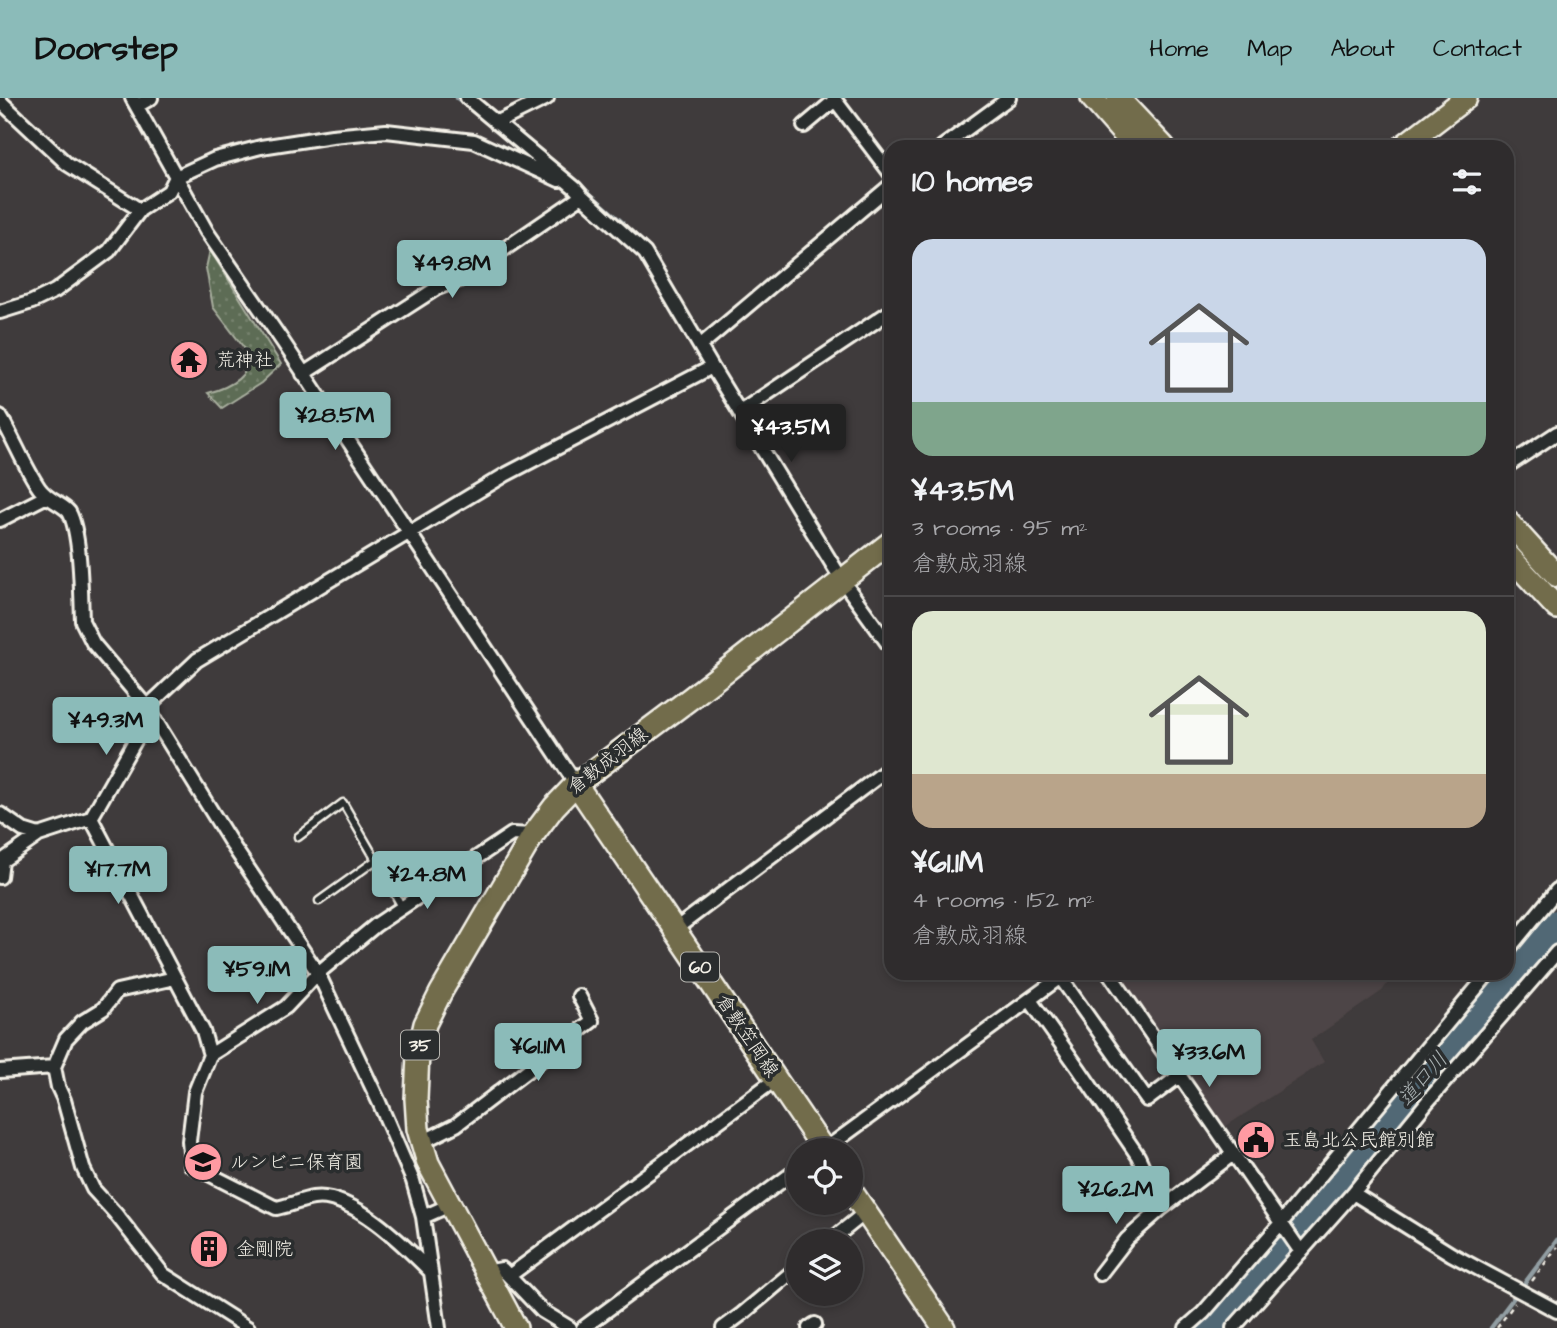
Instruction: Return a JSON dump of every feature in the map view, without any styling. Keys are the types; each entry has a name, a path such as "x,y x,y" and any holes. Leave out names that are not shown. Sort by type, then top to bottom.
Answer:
{"main road":[{"path":"1092,98 1129,140"},
{"path":"1118,98 1157,140"},
{"path":"1411,140 1463,99"},
{"path":"1514,528 1557,576"},
{"name":"倉敷成羽線","path":"516,1328 428,1163 418,1129 416,1099 418,1054 425,1024 533,835 576,784 884,547"},
{"path":"1514,562 1557,608"},
{"name":"倉敷笠岡線","path":"576,784 816,1138"},
{"path":"863,1208 944,1328"}],"street":[{"path":"151,98 134,102 214,241 576,784"},
{"path":"467,98 645,253 842,580 884,638"},
{"path":"496,122 547,98"},
{"path":"952,140 1009,98"},
{"path":"804,126 835,100 884,165"},
{"path":"0,101 67,164 140,209"},
{"path":"0,312 55,291 108,251 140,209 169,191 176,177 215,159 261,146 386,131 474,141 578,192"},
{"path":"701,345 884,191"},
{"path":"303,374 437,288 459,280 578,192"},
{"path":"740,412 884,316"},
{"path":"0,877 2,860 39,835 91,818 140,732 147,707 197,660 505,475 712,367"},
{"path":"0,416 40,491 69,512 76,535 82,621 93,643 147,707 233,846 318,973 413,1181 423,1217 439,1328"},
{"path":"1514,461 1557,433"},
{"path":"0,520 47,496"},
{"path":"674,930 884,772"},
{"path":"0,814 23,830 39,835"},
{"path":"91,818 203,1031 210,1055"},
{"path":"431,1272 402,1243 357,1209 332,1198 313,1198 276,1208 191,1165 189,1141 195,1091 210,1055 286,1007 318,973 376,925 512,834 533,835"},
{"path":"1514,942 1557,890"},
{"path":"1233,1328 1353,1192 1557,952"},
{"path":"175,978 117,990 103,1009 82,1022 66,1039 54,1067 58,1087 83,1168 93,1189 163,1274 248,1328"},
{"path":"840,1138 1056,980"},
{"path":"1066,980 1147,1100 1179,1076"},
{"path":"1114,980 1300,1251"},
{"path":"1186,1328 1203,1313 1281,1224 1483,980"},
{"path":"422,1142 456,1125 592,1021 579,996"},
{"path":"1030,1000 1138,1156 1163,1208"},
{"path":"0,1071 54,1067"},
{"path":"509,1276 776,1079"},
{"path":"1100,1274 1127,1239 1233,1154"},
{"path":"583,1328 786,1178"},
{"path":"1353,1192 1451,1254 1557,1311"},
{"path":"423,1217 450,1205"},
{"path":"845,1229 866,1212"},
{"path":"486,1272 502,1269 542,1311 570,1328"},
{"path":"723,1328 786,1277"}],"lane":[{"path":"298,837 343,803 402,908"},
{"path":"319,901 376,860"}],"path":[{"path":"1497,1328 1520,1291 1557,1247"}],"shaded area":[{"path":"1123,980 1390,980 1382,991 1311,1040 1324,1062 1223,1128"}],"green space":[{"path":"210,250 281,364 261,383 222,408 208,393 241,376 251,357 213,307 206,268"}],"waterway":[{"path":"457,98 465,104"},
{"path":"573,179 622,222"},
{"name":"道口川","path":"1514,974 1557,924"},
{"name":"道口川","path":"1205,1328 1263,1275 1320,1198 1509,980"},
{"path":"1491,1328 1557,1240"}],"place":[{"name":"荒神社","path":"189,360"},
{"name":"玉島北公民館別館","path":"1256,1140"},
{"name":"ルンビニ保育園","path":"203,1162"},
{"name":"金剛院","path":"209,1249"}]}
